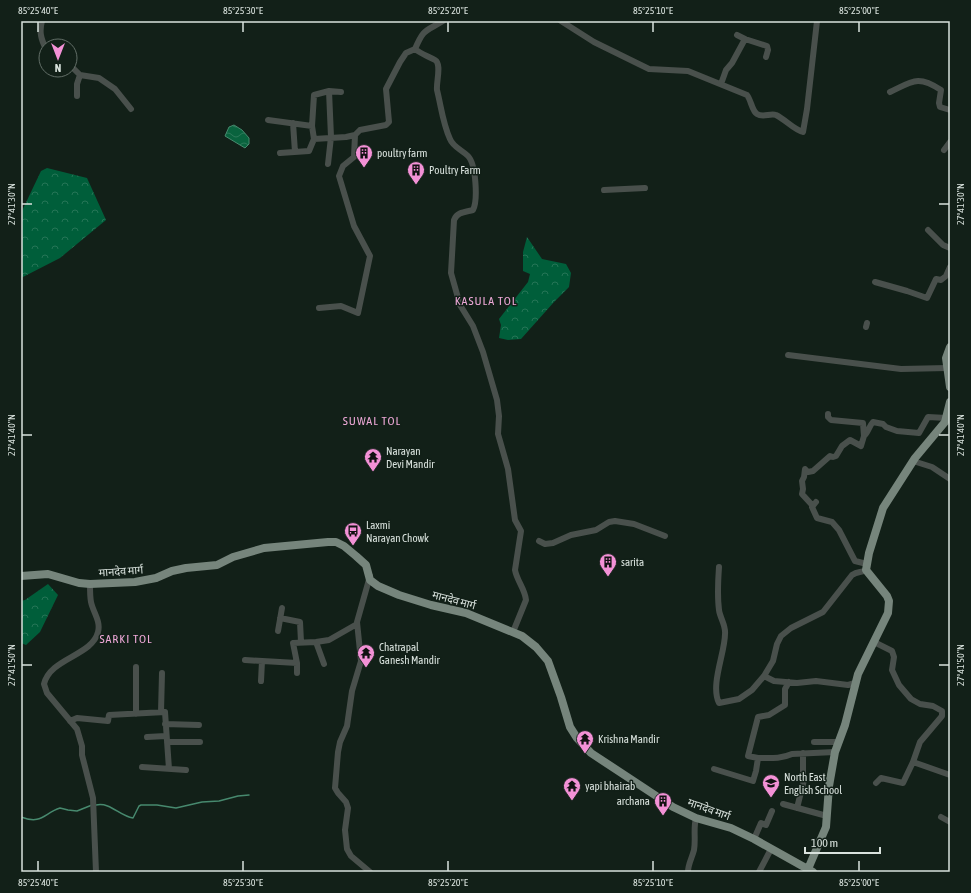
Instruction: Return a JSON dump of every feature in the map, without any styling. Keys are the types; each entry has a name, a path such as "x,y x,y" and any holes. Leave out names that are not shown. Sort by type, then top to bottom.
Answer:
{"main road":[{"path":"950,347 946,358 950,387"},
{"path":"809,871 826,827 829,786 835,752 845,725 858,674 888,613 889,601 884,592 868,575 866,567 883,508 913,461 940,429 946,418 950,402"},
{"name":"मानदेव मार्ग","path":"21,576 48,574 79,583 90,584 145,580 186,568 218,565 233,557 260,549 336,542 344,546 366,565 370,580 378,586 399,595 431,605 466,613 522,636 536,647 548,662 570,727 577,738 591,753 673,807 696,818 731,828 754,839 809,871"}],"street":[{"path":"41,38 40,30 42,21"},
{"path":"314,139 346,137 355,134 360,130 386,125 389,122 386,89 400,62 406,53 415,49 421,34 443,21"},
{"path":"561,21 594,42 649,69 688,71 746,95 752,103 753,110 758,115 776,115 799,131 803,132 817,21"},
{"path":"737,35 767,46 768,50 766,57"},
{"path":"721,84 726,70 732,64 745,39"},
{"path":"415,49 420,53 437,60 439,64 436,85 447,132 451,142 469,156 473,166 476,184 475,206 473,210 459,213 454,220 451,273 460,305 474,326 497,400 499,416 498,434 508,469 515,520 521,531 516,575 526,595 526,600 513,632"},
{"path":"77,96 77,84 80,75 99,78 115,89 131,109"},
{"path":"890,92 910,82 929,82 940,90 938,103 940,107 950,110"},
{"path":"280,153 308,151 314,139 312,126 314,95 329,92 341,92"},
{"path":"328,164 331,137 329,92"},
{"path":"268,120 312,126"},
{"path":"293,123 295,152"},
{"path":"319,308 341,306 358,313 370,256 354,226 340,176 343,166 354,157 355,134"},
{"path":"944,150 950,142"},
{"path":"604,190 645,188"},
{"path":"928,230 943,245 950,248"},
{"path":"875,282 927,298 936,279 942,280 946,276 950,267"},
{"path":"788,355 895,368 947,368"},
{"path":"828,414 828,417 831,420 862,423 864,436"},
{"path":"719,566 717,587 718,603 719,612 725,631 725,639 716,685 719,704 739,699 752,690 764,676 773,661 777,644 781,636 791,628 824,612 852,575 857,572 863,572 866,567 855,561 839,530 832,522 817,518 812,507 815,504 802,494 802,483 805,469 808,472 813,471 829,459 830,456 836,456 842,446 850,440 861,446 864,436 873,422 883,424 886,427 897,431 919,433 928,417 946,418"},
{"path":"913,461 932,467 950,479"},
{"path":"539,540 545,544 553,543 571,535 596,530 609,522 615,521 634,524 665,536"},
{"path":"370,576 357,624 361,661 352,691 347,726 340,742 335,788 346,802 348,808 345,830 347,849 351,856 370,872"},
{"path":"90,584 91,602 99,626 98,633 86,648 59,664 47,676 44,684 47,693 77,729 82,746 84,762 93,798 96,872"},
{"path":"278,631 282,608"},
{"path":"280,618 300,622 301,642"},
{"path":"297,673 297,663 293,642 316,642 329,640 357,624"},
{"path":"316,642 324,664"},
{"path":"874,642 892,651 894,657 892,670 899,685 911,699 920,704 933,706 942,711 942,716 920,742 914,762 903,783 881,778 876,783"},
{"path":"245,660 297,663"},
{"path":"261,681 262,661"},
{"path":"136,667 136,714"},
{"path":"162,673 162,712 164,712 169,769"},
{"path":"764,676 774,681 797,683 816,681 848,685 855,684"},
{"path":"788,682 785,689 785,705 769,714 758,717 748,756 770,759 786,757 792,754 835,752"},
{"path":"70,721 76,718 108,721 109,715 162,712"},
{"path":"165,724 199,725"},
{"path":"147,737 200,742"},
{"path":"814,742 839,742"},
{"path":"797,808 804,780 803,753"},
{"path":"714,769 753,781 758,758"},
{"path":"914,762 950,775"},
{"path":"142,767 186,770"},
{"path":"783,804 827,816"},
{"path":"754,839 761,823 766,825 772,811"},
{"path":"941,817 950,822"},
{"path":"688,872 688,865 694,850 696,818"},
{"path":"759,872 771,849"}],"green space":[{"path":"47,168 87,178 106,220 60,258 21,278 21,213 41,171"},
{"path":"527,237 542,259 566,264 571,273 569,287 521,339 508,340 499,338 501,325 499,319 528,282 530,274 523,271 523,252"},
{"path":"48,584 58,595 40,632 26,645 21,643 21,601 25,600"}],"water":[{"path":"234,125 242,130 249,138 249,144 245,148 225,136 229,127"}],"waterway":[{"path":"96,805 106,805 123,815 133,818 141,805 157,805 176,808 202,802 219,801 249,795"},
{"path":"21,817 34,820 60,808 77,811 92,805"}],"place":[{"name":"poultry farm","path":"364,168"},
{"name":"Poultry Farm","path":"416,185"},
{"name":"Narayan Devi Mandir","path":"373,472"},
{"name":"Laxmi Narayan Chowk","path":"353,546"},
{"name":"sarita","path":"608,577"},
{"name":"Chatrapal Ganesh Mandir","path":"366,668"},
{"name":"Krishna Mandir","path":"585,754"},
{"name":"North East English School","path":"771,798"},
{"name":"yapi bhairab","path":"572,801"},
{"name":"archana","path":"663,816"}],"district":[{"name":"KASULA TOL","path":"486,301"},
{"name":"SUWAL TOL","path":"372,421"},
{"name":"SARKI TOL","path":"126,639"}]}
